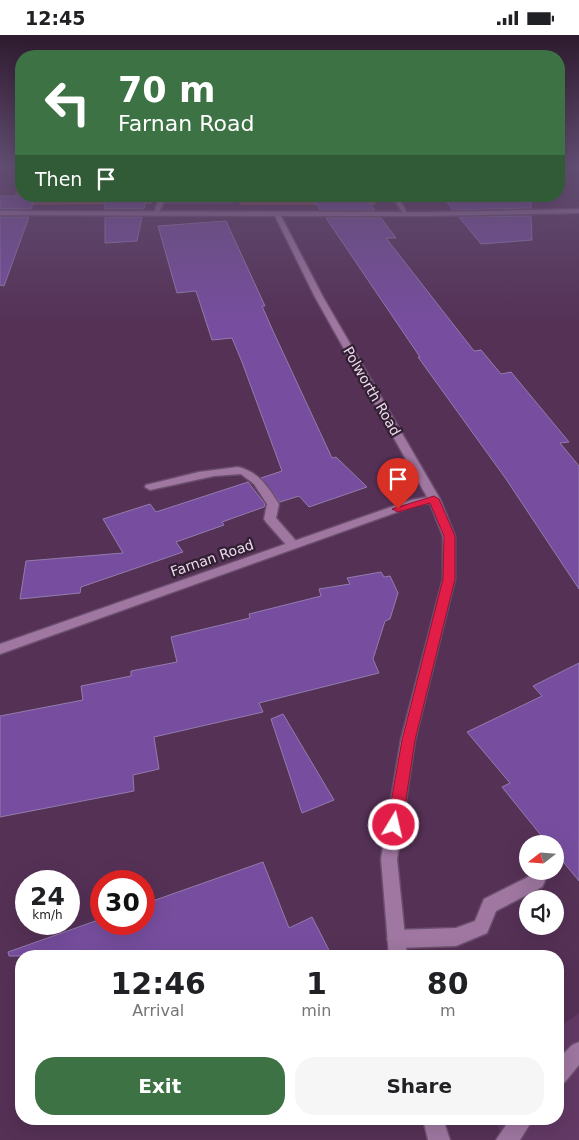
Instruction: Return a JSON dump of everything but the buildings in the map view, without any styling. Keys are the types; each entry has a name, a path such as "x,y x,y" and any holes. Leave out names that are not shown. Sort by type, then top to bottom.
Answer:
{"street":[{"name":"Polworth Road","path":"279,220 319,297 434,499 449,536 449,579 408,740 389,859 397,947"},
{"path":"150,487 227,470 244,471 262,487 273,504 270,519 293,545"},
{"name":"Farnan Road","path":"0,649 415,502 434,499"},
{"path":"397,947 456,937 481,927 490,905 536,881"},
{"path":"564,1067 579,1052"},
{"path":"435,1125 439,1140"},
{"path":"507,1140 518,1125"}],"shaded area":[{"path":"579,1013 579,1140 503,1140 497,1125 564,1125 564,1024"}],"route":[{"path":"394,825 408,740 449,579 449,536 434,499 415,502 398,509"}]}
